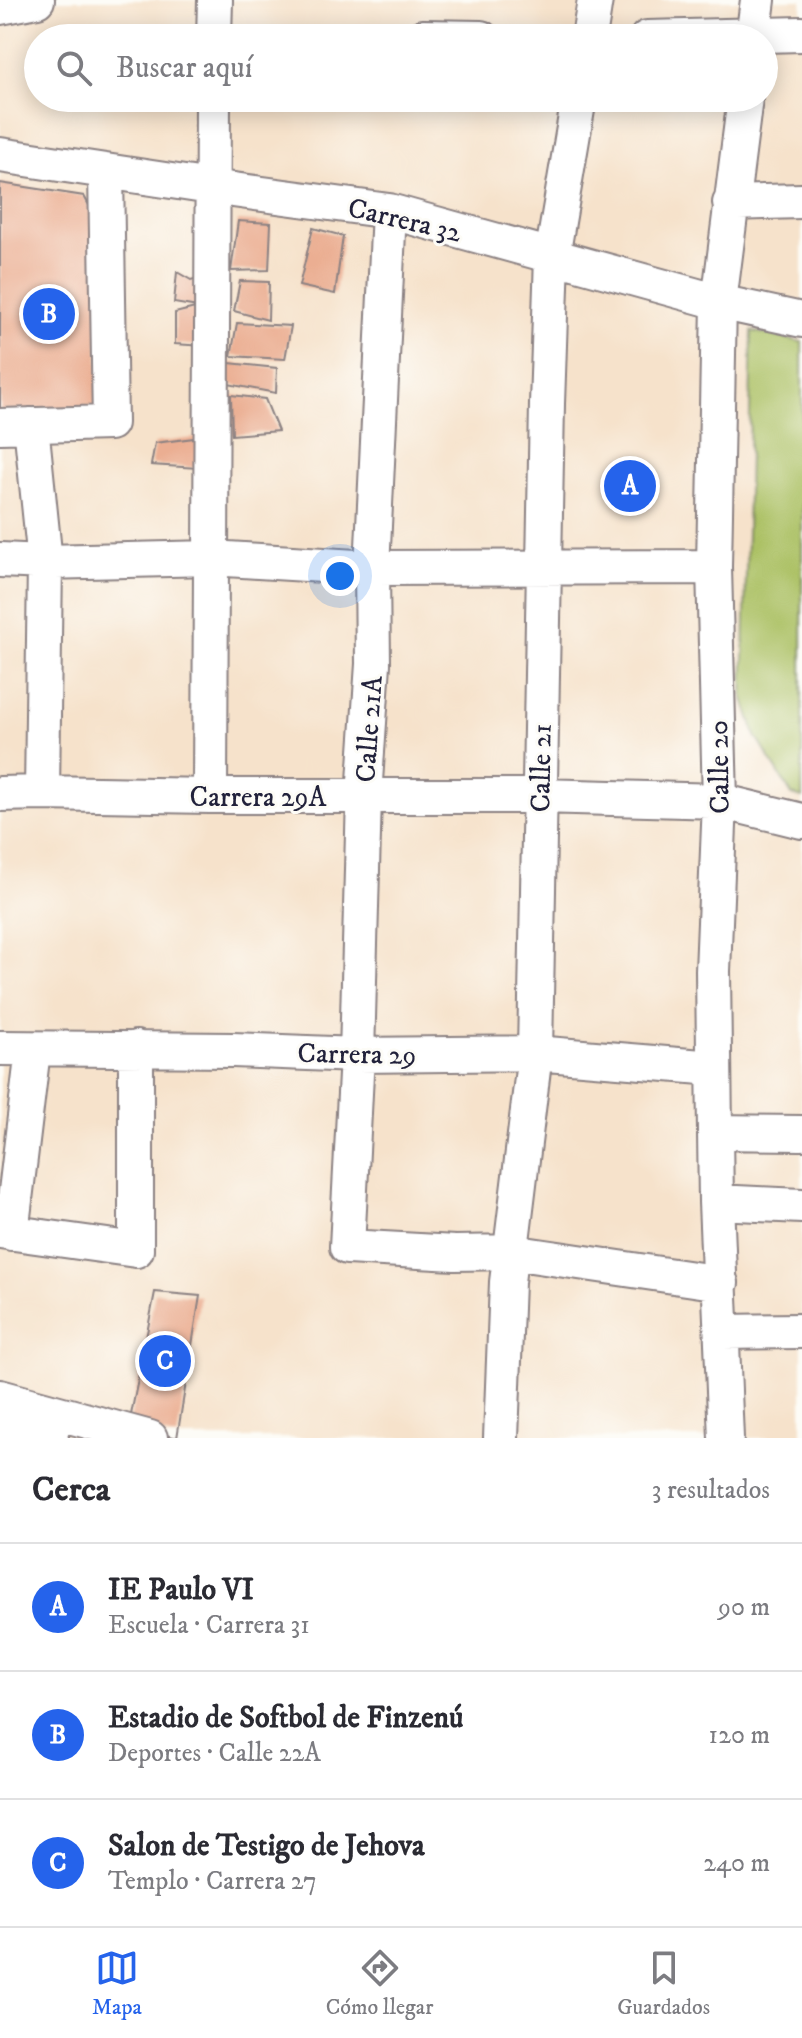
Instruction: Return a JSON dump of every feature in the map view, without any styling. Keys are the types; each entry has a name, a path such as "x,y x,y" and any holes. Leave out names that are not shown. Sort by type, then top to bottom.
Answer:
{"street":[{"path":"0,7 37,0"},
{"path":"214,24 215,0"},
{"path":"591,24 595,0"},
{"path":"755,24 758,0"},
{"path":"778,35 802,34"},
{"path":"210,796 213,112"},
{"name":"Calle 21","path":"501,1438 507,1282 535,1053 552,257 577,112"},
{"name":"Calle 20","path":"726,1438 714,1068 713,971 720,801 714,567 719,302 743,112"},
{"name":"Carrera 32","path":"0,155 389,211 719,302 802,320"},
{"path":"42,793 45,562 16,426 110,423 106,172"},
{"path":"730,203 802,201"},
{"name":"Calle 21A","path":"389,211 372,568 373,664 364,796 357,1055 347,1247 455,1253 511,1252"},
{"path":"0,560 45,562 211,558 372,568 714,567"},
{"name":"Carrera 29A","path":"0,794 539,796 720,801 802,821"},
{"path":"17,1049 6,1232 136,1250 136,1048"},
{"name":"Carrera 29","path":"17,1049 136,1048 357,1055 535,1053 714,1068"},
{"path":"715,1132 802,1133"},
{"path":"716,1202 802,1206"},
{"path":"511,1252 721,1283"},
{"path":"723,1332 802,1331"},
{"path":"0,1397 150,1438"},
{"path":"0,1424 51,1438"}],"green space":[{"path":"752,331 802,342 802,798 792,795 756,736 743,696"}],"building":[{"path":"0,183 84,196 97,221 99,407 0,411"},
{"path":"238,221 271,223 269,270 231,271"},
{"path":"313,228 343,236 335,294 299,286"},
{"path":"177,272 191,280 211,274 204,308 174,303"},
{"path":"240,281 269,282 268,320 234,311"},
{"path":"199,307 203,346 175,344 175,313"},
{"path":"237,323 291,326 285,359 231,356"},
{"path":"229,363 277,368 276,393 228,384"},
{"path":"231,395 265,399 278,431 232,435"},
{"path":"202,437 198,468 151,465 155,443"},
{"path":"155,1292 200,1296 177,1438 129,1425"}],"place":[{"name":"Estadio de Softbol de Finzenú","path":"49,314"},
{"name":"IE Paulo VI","path":"630,486"},
{"name":"Salon de Testigo de Jehova","path":"165,1361"}]}
